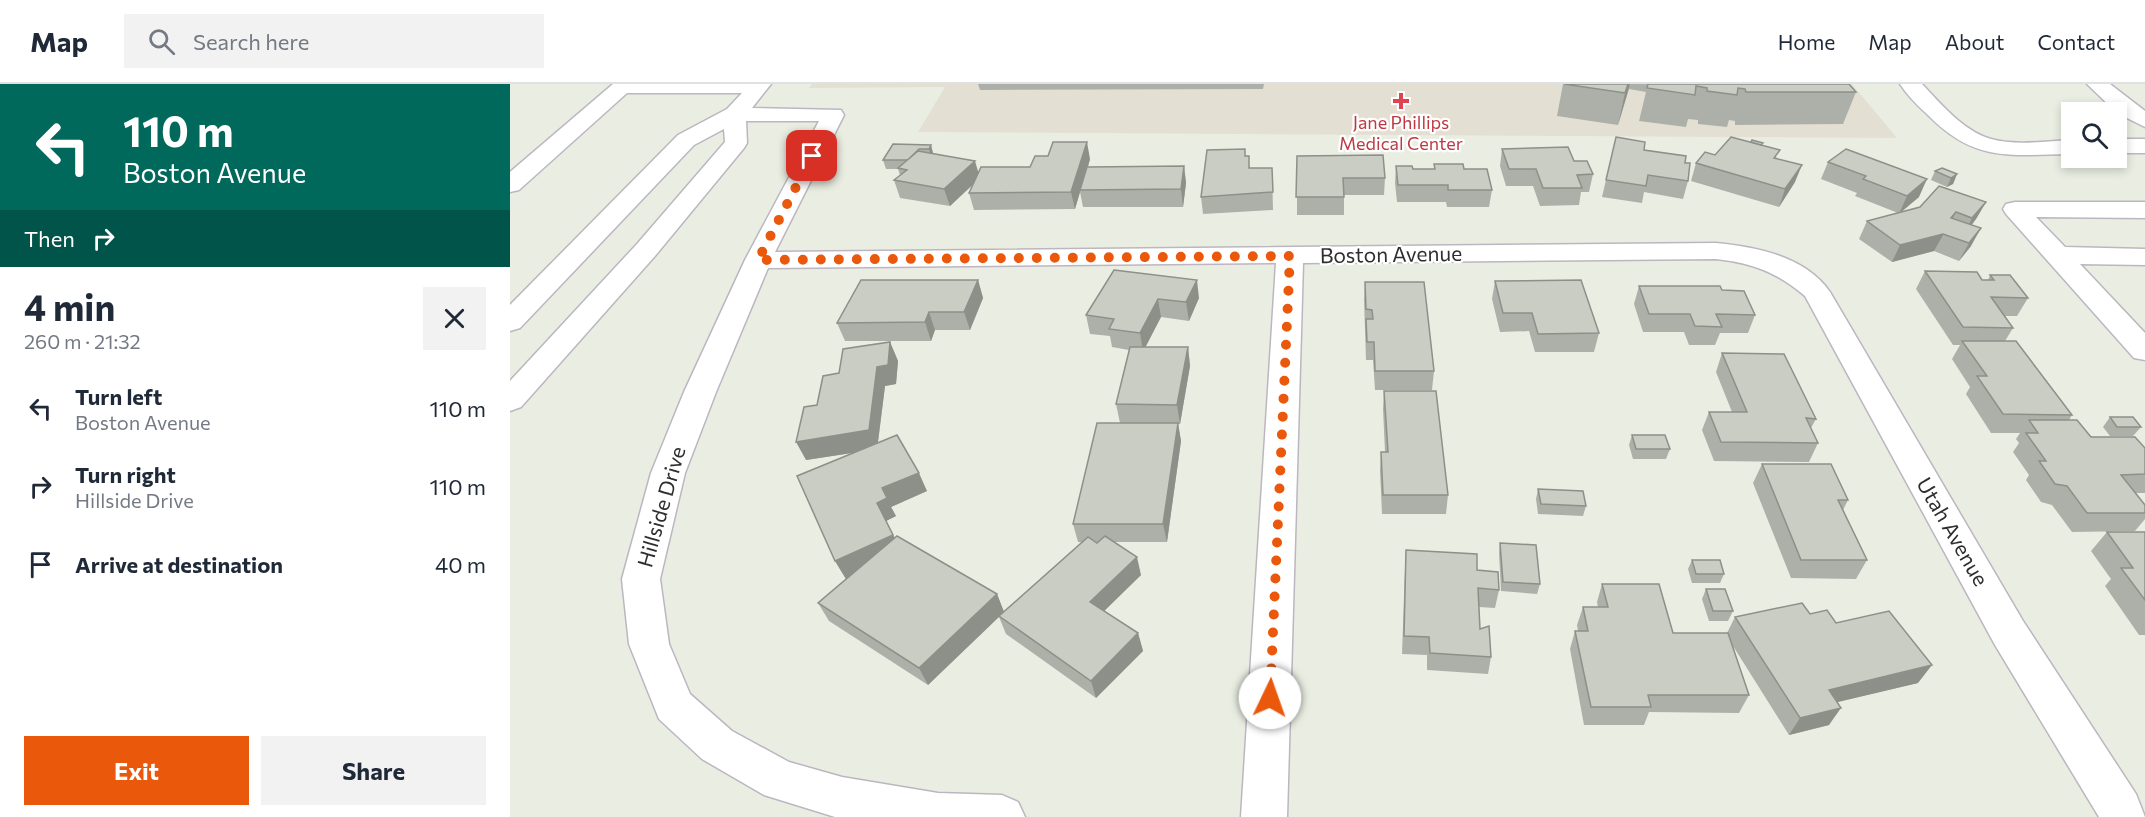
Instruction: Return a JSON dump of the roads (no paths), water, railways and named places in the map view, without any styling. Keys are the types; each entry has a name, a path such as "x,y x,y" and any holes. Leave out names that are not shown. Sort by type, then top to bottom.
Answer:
{"street":[{"path":"1910,84 1952,125 1978,142 1993,146 2061,147"},
{"path":"2097,84 2125,108 2145,120"},
{"path":"510,185 623,86 759,86"},
{"path":"510,322 686,140 735,114 759,86"},
{"path":"510,400 646,250 736,143 735,114"},
{"name":"Hillside Drive","path":"735,114 833,115 758,260 700,392 669,473 641,579 649,644 674,706 717,745 780,780 842,798 938,814 1002,817"},
{"path":"2127,146 2145,146"},
{"path":"2145,210 2015,209 2145,351"},
{"name":"Boston Avenue","path":"758,260 1716,251 1742,253 1771,260"},
{"path":"2055,255 2145,257"},
{"path":"1264,817 1290,256"},
{"name":"Utah Avenue","path":"1771,260 1796,273 1816,292 2009,633 2120,809 2122,817"}],"place":[{"name":"Jane Phillips Medical Center","path":"1401,101"}]}
